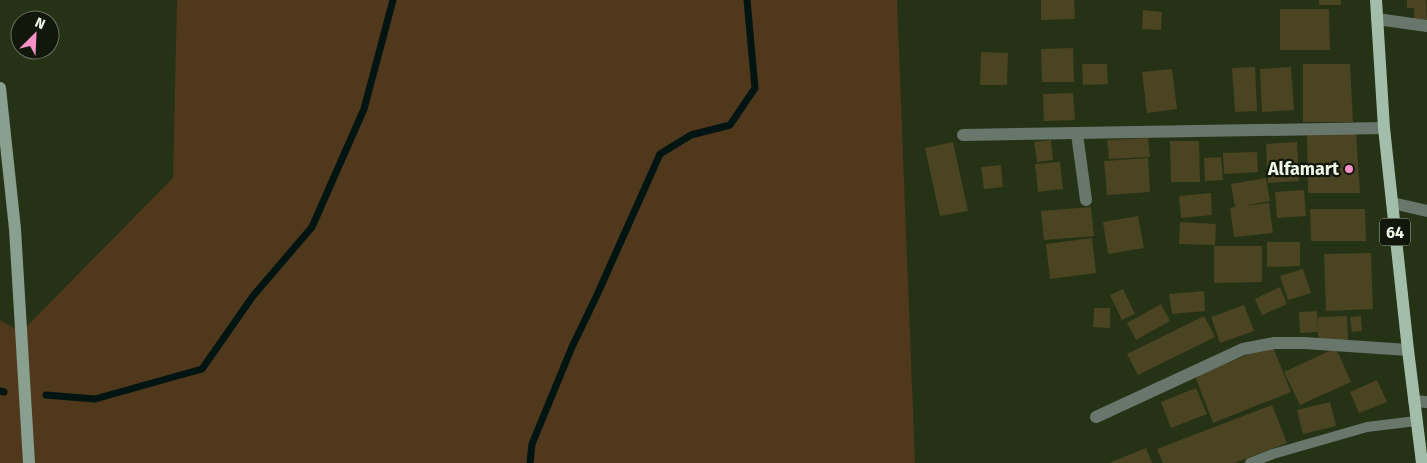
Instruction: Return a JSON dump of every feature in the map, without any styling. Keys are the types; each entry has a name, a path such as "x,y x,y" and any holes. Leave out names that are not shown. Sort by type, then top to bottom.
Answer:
{"main road":[{"name":"64","path":"1376,0 1384,128 1408,350 1420,402 1416,421 1422,463"},
{"path":"0,88 2,132 15,229 29,463"}],"street":[{"path":"1377,19 1427,26"},
{"path":"963,135 1384,128"},
{"path":"1077,134 1086,200"},
{"path":"1392,203 1427,211"},
{"path":"1096,417 1243,349 1274,343 1289,343 1408,350"}],"lane":[{"path":"1250,463 1273,454 1367,427 1416,421"}],"shaded area":[{"path":"177,0 897,0 915,463 0,463 0,320 21,332 173,178"}],"building":[{"path":"1041,0 1074,0 1075,19 1041,20"},
{"path":"1319,0 1341,0 1341,5 1319,5"},
{"path":"1407,0 1426,0 1427,23 1414,23 1414,8 1407,8"},
{"path":"1280,9 1329,9 1330,50 1280,50"},
{"path":"1143,10 1162,12 1161,30 1142,29"},
{"path":"1073,48 1074,82 1042,82 1041,49"},
{"path":"981,52 1008,53 1007,85 980,85"},
{"path":"1082,64 1107,64 1108,84 1083,85"},
{"path":"1303,64 1350,64 1353,122 1303,122"},
{"path":"1255,67 1257,111 1235,112 1232,68"},
{"path":"1291,67 1294,110 1262,112 1260,69"},
{"path":"1172,69 1177,109 1147,113 1142,72"},
{"path":"1073,93 1075,120 1044,121 1043,94"},
{"path":"1307,130 1356,132 1360,193 1308,193"},
{"path":"1148,138 1150,157 1109,159 1107,140"},
{"path":"1051,140 1053,160 1037,162 1034,142"},
{"path":"1170,141 1199,141 1200,182 1171,182"},
{"path":"953,142 968,211 940,216 925,148"},
{"path":"1297,142 1299,181 1268,183 1266,144"},
{"path":"1257,152 1258,172 1224,174 1223,153"},
{"path":"1221,157 1223,180 1205,181 1204,158"},
{"path":"1148,158 1150,192 1107,195 1104,161"},
{"path":"1060,162 1063,189 1038,192 1035,164"},
{"path":"1001,165 1003,187 984,189 981,167"},
{"path":"1266,178 1270,201 1244,206 1269,203 1273,233 1234,237 1230,208 1235,207 1231,184"},
{"path":"1304,190 1306,216 1277,218 1275,192"},
{"path":"1211,193 1212,215 1181,218 1179,196"},
{"path":"1091,207 1094,236 1044,240 1041,211"},
{"path":"1310,209 1365,209 1366,241 1311,241"},
{"path":"1138,216 1144,248 1108,254 1103,222"},
{"path":"1180,222 1216,224 1215,245 1179,244"},
{"path":"1092,238 1096,273 1050,279 1046,244"},
{"path":"1267,242 1300,242 1300,266 1267,267"},
{"path":"1214,246 1262,246 1262,282 1214,283"},
{"path":"1371,253 1373,309 1326,311 1324,254"},
{"path":"1303,269 1311,293 1288,300 1280,276"},
{"path":"1280,287 1287,304 1262,315 1255,299"},
{"path":"1123,289 1135,314 1122,320 1110,295"},
{"path":"1204,291 1205,311 1172,314 1169,294"},
{"path":"1161,304 1170,321 1136,340 1127,323"},
{"path":"1244,305 1254,331 1220,343 1211,317"},
{"path":"1094,308 1110,308 1110,328 1093,327"},
{"path":"1317,311 1318,329 1318,317 1347,316 1348,341 1319,342 1318,332 1300,333 1299,312"},
{"path":"1204,316 1215,337 1138,375 1127,354"},
{"path":"1361,316 1362,331 1352,332 1350,317"},
{"path":"1272,345 1291,392 1213,423 1195,376"},
{"path":"1336,348 1351,382 1300,405 1284,372"},
{"path":"1377,380 1387,402 1359,413 1350,392"},
{"path":"1196,388 1207,414 1171,428 1161,402"},
{"path":"1330,402 1336,426 1303,434 1297,410"},
{"path":"1272,405 1287,443 1234,463 1163,463 1157,449"},
{"path":"1146,448 1152,463 1109,463"}],"waterway":[{"path":"46,395 95,399 202,369 253,296 312,227 364,109 393,0"},
{"path":"530,463 532,444 572,347 660,154 691,135 730,125 755,88 747,0"},
{"path":"0,391 4,392"}],"place":[{"name":"Alfamart","path":"1349,169"}]}
